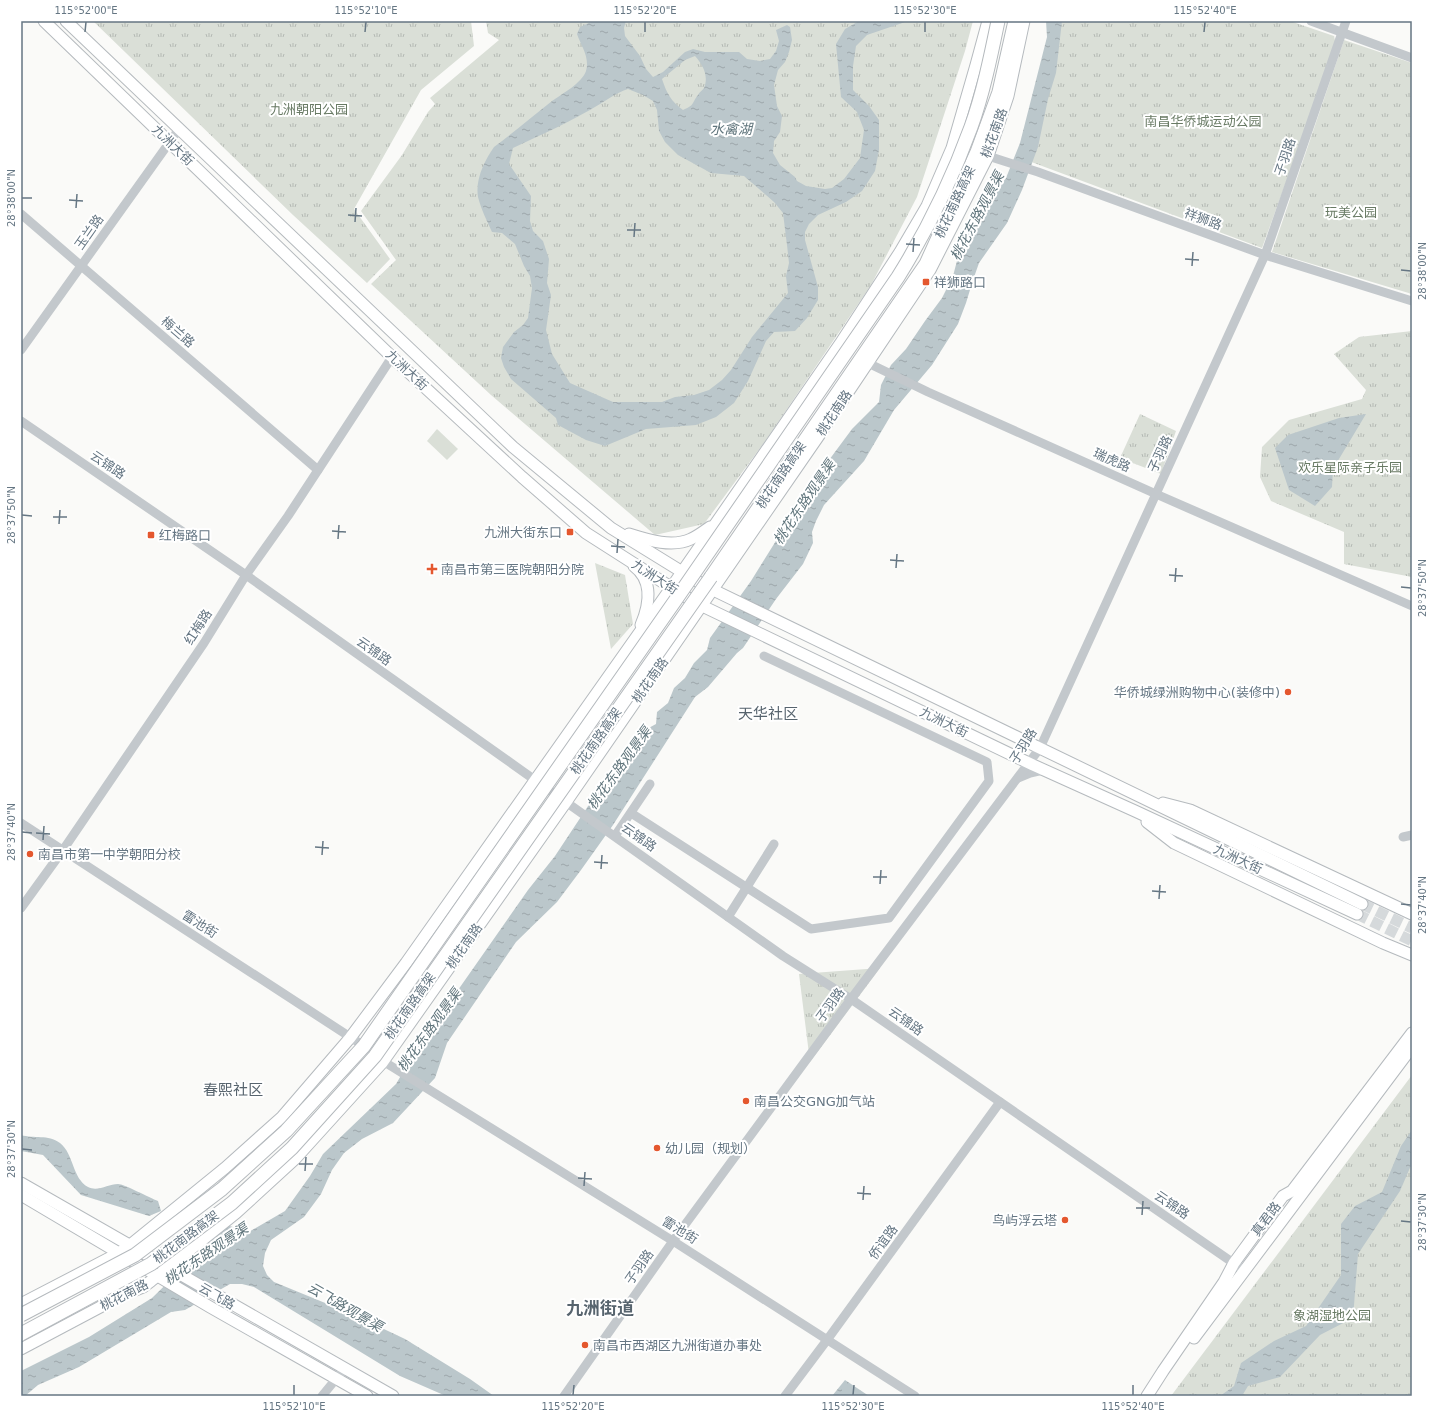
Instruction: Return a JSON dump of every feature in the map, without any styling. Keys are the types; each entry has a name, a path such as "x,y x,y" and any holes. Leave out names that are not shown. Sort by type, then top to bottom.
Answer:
{"highway":[{"name":"桃花南路高架","path":"21,1315 135,1255 222,1188 286,1131 364,1046 677,598 894,283 914,250 948,185 971,126 990,57 998,21"},
{"name":"桃花南路高架","path":"21,1334 151,1264 232,1203 292,1148 379,1058 712,577 926,264 980,146 999,92 1015,21"}],"main road":[{"name":"九洲大街","path":"44,21 392,357 522,477 586,532 671,588 702,606 1043,770 1360,909 1040,748 713,590 682,573 611,528 513,447 66,21"},
{"path":"21,1304 119,1253 129,1246 225,1168 282,1117 350,1038 535,781 682,573 840,344 900,252 927,206 952,148 988,21"},
{"name":"桃花南路","path":"21,1349 160,1277 170,1269 236,1213 295,1159 379,1058 570,805 702,606 930,270 988,156 1008,96 1024,21"},
{"path":"611,528 648,540 669,543 691,540 716,523"},
{"path":"586,532 636,568 644,579 649,591 648,600 644,617 634,640"},
{"path":"686,630 710,615 722,615"},
{"path":"1141,798 1190,810 1412,914"},
{"path":"1135,811 1174,843 1412,955"},
{"path":"1400,909 1405,915 1412,918"},
{"path":"1383,942 1412,952"},
{"name":"真君路","path":"1147,1396 1162,1371 1224,1282 1234,1263 1283,1196 1292,1191 1412,1033"},
{"name":"真君路","path":"1154,1396 1166,1375 1412,1047"},
{"name":"云飞路","path":"21,1183 217,1297 393,1396"},
{"name":"云飞路","path":"21,1195 210,1307 367,1396"},
{"path":"184,1201 218,1228"},
{"path":"92,1266 121,1296"}],"street":[{"path":"1311,21 1412,58"},
{"name":"子羽路","path":"564,1396 673,1241 851,999 1040,748 1265,255 1346,21"},
{"name":"玉兰路","path":"21,350 179,129"},
{"name":"祥狮路","path":"988,156 1038,172 1265,255 1412,301"},
{"name":"梅兰路","path":"21,214 318,470"},
{"name":"红梅路","path":"21,908 63,850 204,643 246,575 318,470 392,357"},
{"name":"瑞虎路","path":"868,363 928,392 1156,494 1412,606"},
{"name":"云锦路","path":"21,421 246,575 783,956 851,999 1244,1271"},
{"path":"630,813 811,929 889,918 989,782 987,762 764,656"},
{"path":"1016,779 1030,773 1043,770"},
{"path":"613,835 650,784"},
{"name":"雷池街","path":"21,823 364,1046"},
{"path":"728,917 774,844"},
{"name":"雷池街","path":"379,1058 673,1241 915,1396"},
{"name":"侨谊路","path":"785,1396 1000,1102"},
{"path":"322,1396 345,1368"}],"green space":[{"name":"九洲朝阳公园","path":"93,21 471,21 474,46 421,90 354,209 390,259 367,283 293,215"},
{"path":"486,21 973,21 965,51 917,197 871,285 766,440 704,524 655,535 491,395 371,284 396,260 361,211 402,155 428,112 435,104 430,98 499,40 488,33"},
{"name":"南昌华侨城运动公园","path":"1062,21 1290,21 1334,36 1336,45 1262,248 1026,160"},
{"name":"玩美公园","path":"1344,40 1412,63 1412,294 1272,252"},
{"name":"欢乐星际亲子乐园","path":"1412,331 1412,577 1344,564 1344,532 1271,501 1260,477 1262,447 1289,420 1362,399 1366,390 1334,354 1359,337"},
{"path":"1140,414 1176,431 1161,474 1120,458"},
{"path":"437,429 458,449 447,460 427,441"},
{"path":"595,563 625,575 633,624 611,649"},
{"path":"880,968 810,1062 799,974"},
{"name":"象湖湿地公园","path":"1412,1075 1412,1396 1171,1396"}],"water":[{"name":"水禽湖","path":"593,21 626,21 624,28 625,36 640,56 646,69 653,77 663,72 685,52 693,49 705,52 739,52 747,59 760,61 770,59 776,51 779,41 776,30 787,25 790,27 792,40 785,62 778,70 774,85 777,106 782,116 780,132 774,141 773,153 780,165 795,177 797,181 806,186 825,189 832,188 844,179 860,158 864,130 857,112 841,97 836,44 845,29 859,21 908,21 867,35 856,46 853,66 853,90 869,106 879,120 879,150 875,171 862,191 846,202 818,215 809,224 805,232 805,240 818,287 818,300 807,318 795,331 774,332 766,341 748,381 734,403 716,417 696,425 646,429 605,446 586,440 558,425 556,418 511,379 504,367 501,358 503,347 514,332 523,325 528,318 532,288 530,276 515,244 502,233 492,232 484,215 477,190 479,177 487,158 494,147 552,101 571,88 584,75 587,61 577,34 580,27","holes":["695,56 704,71 706,79 705,84 704,88 691,105 683,110 670,97 662,79 685,60","628,89 653,101 657,110 659,131 665,142 678,155 711,173 744,176 774,202 783,213 789,263 786,276 788,293 752,337 731,370 722,380 709,390 694,395 675,397 662,402 613,402 570,383 552,354 546,330 551,295 547,283 549,259 543,241 533,231 530,221 531,196 509,164 513,148 568,122"]},
{"name":"桃花东路观景渠","path":"1046,21 1062,21 1056,73 1048,99 1038,147 1022,190 1007,223 979,263 958,324 932,365 894,410 864,461 824,505 812,532 813,543 803,564 776,599 743,648 708,687 695,697 613,825 581,870 557,902 516,942 447,1043 435,1078 393,1123 362,1139 344,1153 332,1170 321,1194 304,1217 271,1240 265,1253 263,1266 267,1275 274,1282 352,1314 405,1339 470,1379 494,1396 446,1396 400,1376 254,1287 242,1284 230,1284 185,1310 171,1312 79,1367 38,1385 25,1396 21,1396 21,1371 89,1337 152,1298 194,1257 201,1248 229,1226 247,1233 285,1211 310,1176 323,1154 396,1084 416,1050 528,890 555,856 600,788 640,750 645,730 656,724 657,712 668,703 674,688 685,678 694,663 707,650 710,638 751,581 812,483 852,429 879,402 881,385 891,365 906,349 942,298 953,276 963,238 1006,178 1020,143 1047,37"},
{"path":"1366,414 1333,469 1332,487 1315,506 1289,490 1275,448 1288,435 1339,418"},
{"path":"1412,1130 1412,1163 1400,1191 1358,1254 1353,1318 1320,1335 1280,1377 1248,1386 1242,1396 1220,1396 1234,1386 1241,1363 1274,1341 1306,1326 1341,1275 1341,1224 1355,1206 1382,1192 1401,1146"},
{"path":"21,1135 51,1139 60,1143 68,1153 79,1178 88,1187 96,1189 118,1184 158,1201 161,1211 149,1216 81,1195 43,1155 21,1151"},
{"path":"845,1380 869,1396 832,1396"}],"tunnel":[{"path":"1362,904 1412,928"},
{"path":"1357,914 1412,941"}],"place":[{"name":"祥狮路口","path":"926,282"},
{"name":"九洲大街东口","path":"570,532"},
{"name":"红梅路口","path":"151,535"},
{"name":"南昌市第三医院朝阳分院","path":"432,569"},
{"name":"华侨城绿洲购物中心(装修中)","path":"1288,692"},
{"name":"南昌市第一中学朝阳分校","path":"30,854"},
{"name":"南昌公交GNG加气站","path":"746,1101"},
{"name":"幼儿园（规划）","path":"657,1148"},
{"name":"鸟屿浮云塔","path":"1065,1220"},
{"name":"南昌市西湖区九洲街道办事处","path":"585,1345"}],"district":[{"name":"天华社区","path":"768,714"},
{"name":"春熙社区","path":"233,1090"},
{"name":"九洲街道","path":"600,1308"}],"water label":[{"name":"云飞路观景渠","path":"345,1307"}]}
